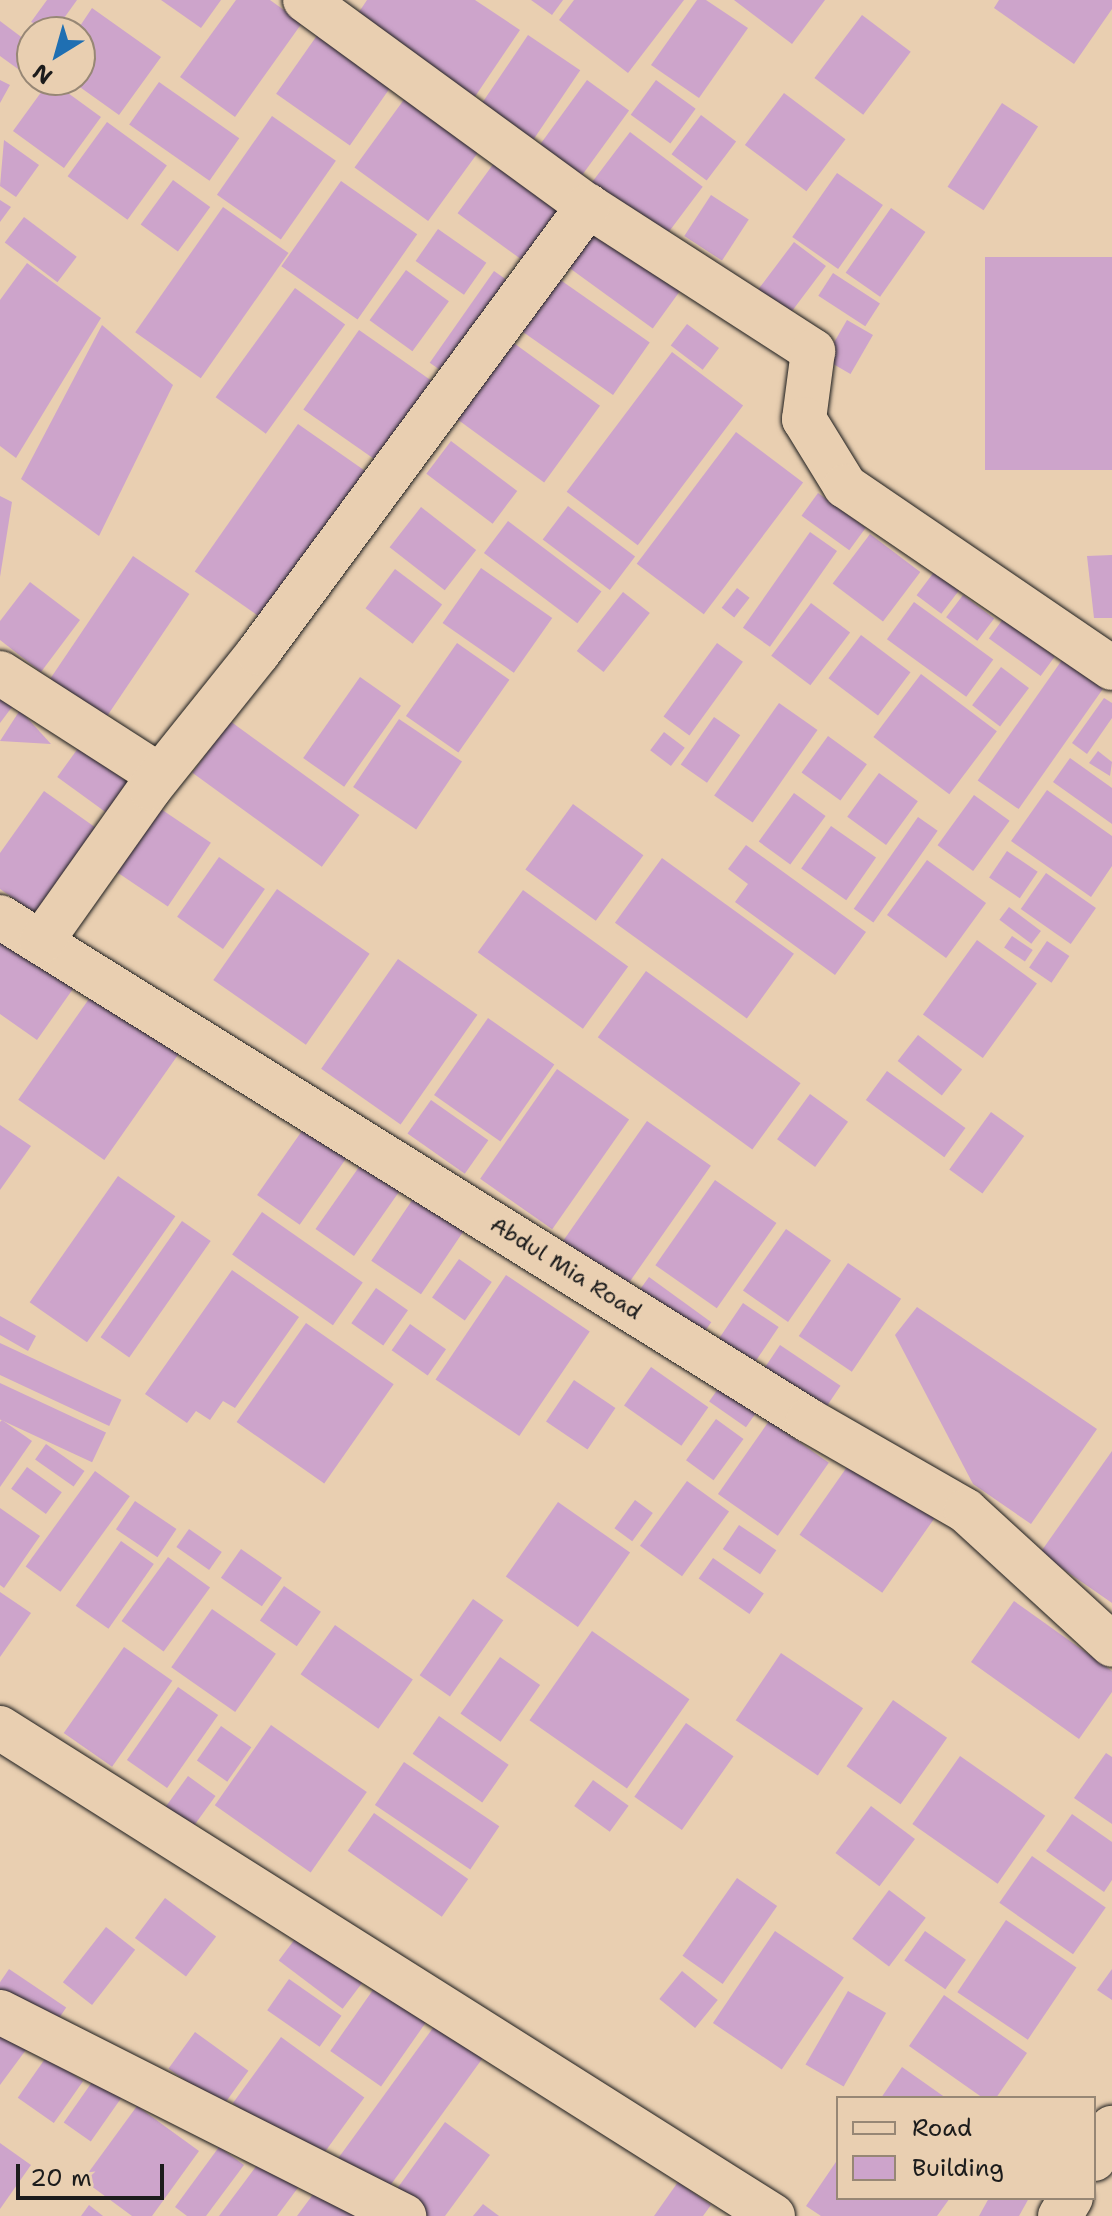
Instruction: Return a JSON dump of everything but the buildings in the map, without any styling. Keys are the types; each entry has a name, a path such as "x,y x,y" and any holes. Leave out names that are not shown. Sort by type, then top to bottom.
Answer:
{"main road":[{"path":"305,0 588,206 813,351 804,419 845,486 1112,668"},
{"path":"41,942 159,775 258,653 588,206"},
{"path":"0,673 159,775"},
{"name":"Abdul Mia Road","path":"0,917 808,1420 966,1511 1112,1645"},
{"path":"0,1728 773,2216"},
{"path":"0,2012 404,2216"},
{"path":"1096,2156 1112,2128"}]}
